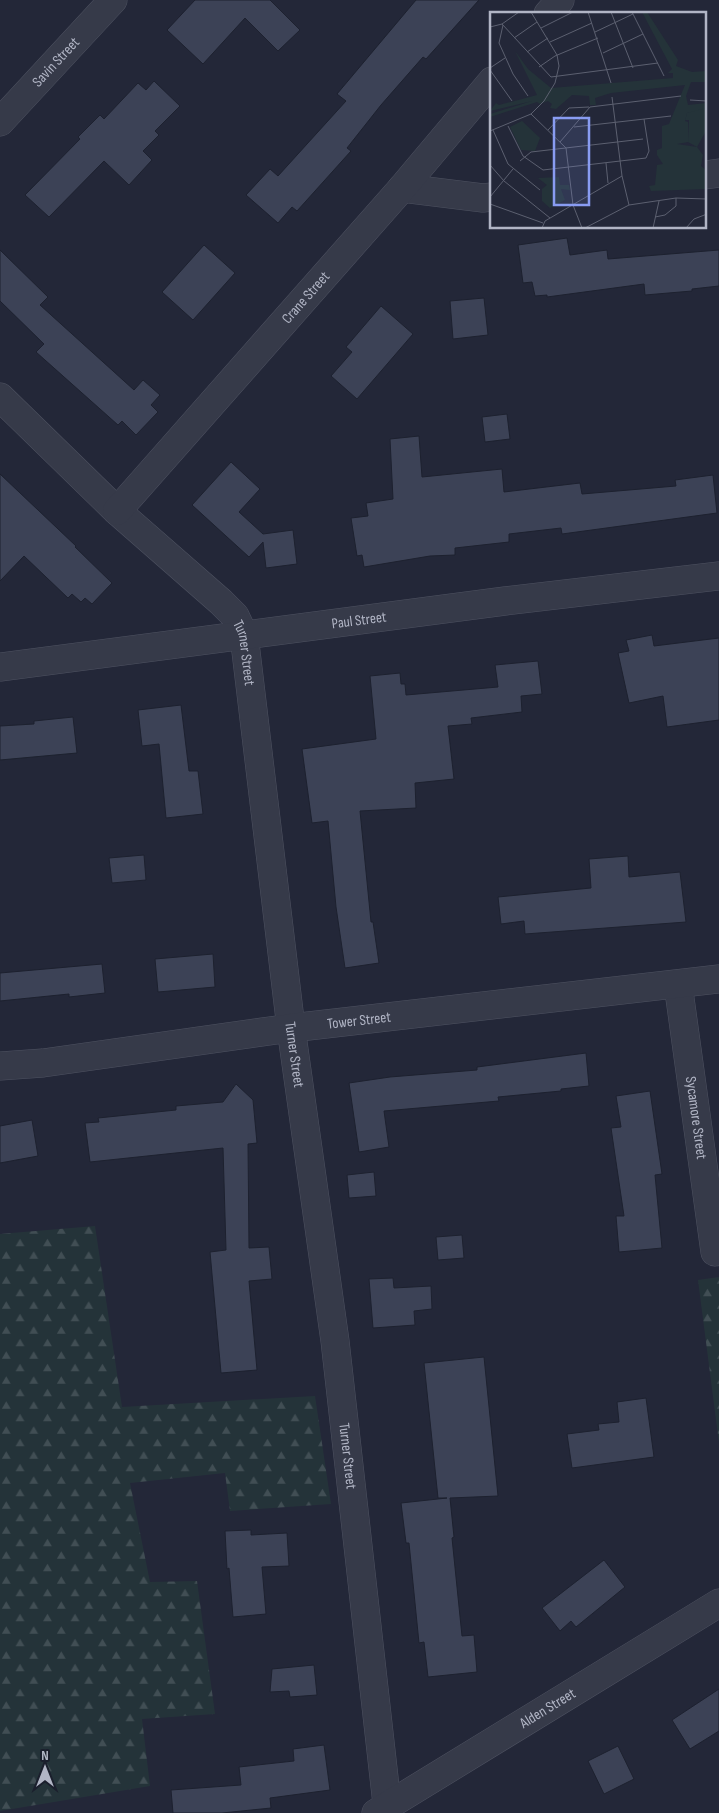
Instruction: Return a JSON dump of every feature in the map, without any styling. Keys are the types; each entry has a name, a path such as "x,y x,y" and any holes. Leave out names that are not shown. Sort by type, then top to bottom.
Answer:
{"street":[{"name":"Savin Street","path":"0,122 113,0"},
{"path":"550,12 560,0"},
{"name":"Crane Street","path":"117,511 402,188 490,83"},
{"path":"706,175 719,174"},
{"path":"402,188 483,198 490,197"},
{"name":"Turner Street","path":"0,398 117,511 221,602 235,616 244,635 291,1028 335,1341 384,1811"},
{"name":"Paul Street","path":"0,667 505,601 719,576"},
{"name":"Tower Street","path":"0,1066 43,1063 291,1028 719,979"},
{"name":"Sycamore Street","path":"678,984 716,1252"},
{"name":"Alden Street","path":"384,1811 719,1603"}],"green space":[{"path":"95,1226 122,1407 315,1396 331,1504 230,1511 225,1473 130,1483 150,1582 197,1581 215,1714 142,1719 150,1786 0,1811 0,1234"},
{"path":"719,1277 719,1443 698,1280"}],"building":[{"path":"195,0 270,0 300,30 278,51 245,18 203,64 167,30"},
{"path":"416,0 479,0 426,59 423,57 381,105 347,148 351,151 297,211 292,207 278,223 246,195 270,169 278,176 346,101 337,94"},
{"path":"154,81 180,106 155,131 159,135 143,151 152,160 129,185 104,161 49,217 25,195 80,139 78,137 100,115 104,119 138,83 146,90"},
{"path":"567,238 570,255 607,250 608,259 719,250 719,286 692,289 692,291 645,295 644,284 547,297 547,295 535,296 532,282 523,283 518,245"},
{"path":"204,245 235,273 193,320 162,292"},
{"path":"0,250 48,297 40,305 134,390 143,380 160,395 151,405 158,412 136,435 122,421 118,425 36,352 44,344 0,301"},
{"path":"484,298 488,335 453,339 450,301"},
{"path":"381,306 413,334 357,399 331,376 352,352 346,347"},
{"path":"507,414 510,439 485,442 482,417"},
{"path":"419,436 422,477 502,469 504,492 580,483 582,494 676,486 675,480 713,475 717,513 562,534 561,528 509,534 509,542 455,548 455,555 430,556 364,567 362,555 357,556 351,518 368,516 366,503 393,499 390,439"},
{"path":"231,462 260,489 239,512 263,534 293,530 297,564 266,568 263,542 249,557 192,505"},
{"path":"0,474 112,583 92,604 85,598 81,602 72,594 68,598 24,556 0,581"},
{"path":"652,635 654,646 719,638 719,720 667,727 663,696 629,703 618,653 629,651 626,640"},
{"path":"538,661 542,694 521,696 522,712 471,718 472,724 448,726 454,779 415,783 416,808 360,811 371,922 373,922 379,963 345,968 336,907 328,821 312,823 302,749 376,739 370,676 400,673 401,684 405,684 406,695 498,687 495,665"},
{"path":"181,705 189,771 198,771 203,814 166,818 159,744 142,746 138,710"},
{"path":"73,717 77,753 0,760 0,726 34,724 34,721"},
{"path":"144,855 146,880 112,883 109,858"},
{"path":"628,856 629,877 680,872 686,922 525,934 524,921 501,924 498,897 591,888 589,859"},
{"path":"213,954 215,987 158,992 155,959"},
{"path":"102,964 105,993 69,997 69,994 0,1001 0,973"},
{"path":"586,1053 589,1086 561,1089 561,1091 498,1097 499,1101 384,1111 389,1147 359,1152 349,1083 390,1077 477,1070 477,1067"},
{"path":"236,1084 253,1100 257,1143 248,1144 249,1248 269,1247 272,1279 249,1281 257,1370 221,1373 210,1252 226,1250 223,1148 90,1162 85,1123 99,1122 98,1118 176,1110 176,1106 223,1102"},
{"path":"650,1091 662,1174 655,1175 662,1248 619,1252 616,1216 624,1216 611,1128 621,1127 616,1096"},
{"path":"32,1120 38,1156 0,1163 0,1126"},
{"path":"374,1172 376,1196 349,1198 347,1175"},
{"path":"462,1235 464,1258 438,1260 436,1237"},
{"path":"393,1278 394,1288 431,1286 432,1309 414,1311 415,1325 373,1328 369,1279"},
{"path":"484,1357 498,1496 450,1498 462,1636 474,1635 477,1672 428,1677 424,1642 419,1643 409,1543 406,1543 401,1503 447,1498 438,1498 424,1363"},
{"path":"646,1398 654,1457 572,1468 567,1434 599,1430 598,1424 619,1422 617,1402"},
{"path":"251,1530 251,1535 287,1533 289,1566 262,1567 266,1614 233,1617 229,1568 227,1569 225,1531"},
{"path":"604,1560 625,1587 576,1627 571,1621 560,1631 542,1608"},
{"path":"314,1665 317,1695 290,1697 289,1691 270,1692 272,1669"},
{"path":"719,1689 719,1731 690,1749 672,1720"},
{"path":"324,1745 330,1790 270,1798 271,1808 222,1813 173,1813 171,1790 241,1785 239,1767 294,1761 293,1749"},
{"path":"618,1746 634,1779 604,1794 588,1761"}]}
